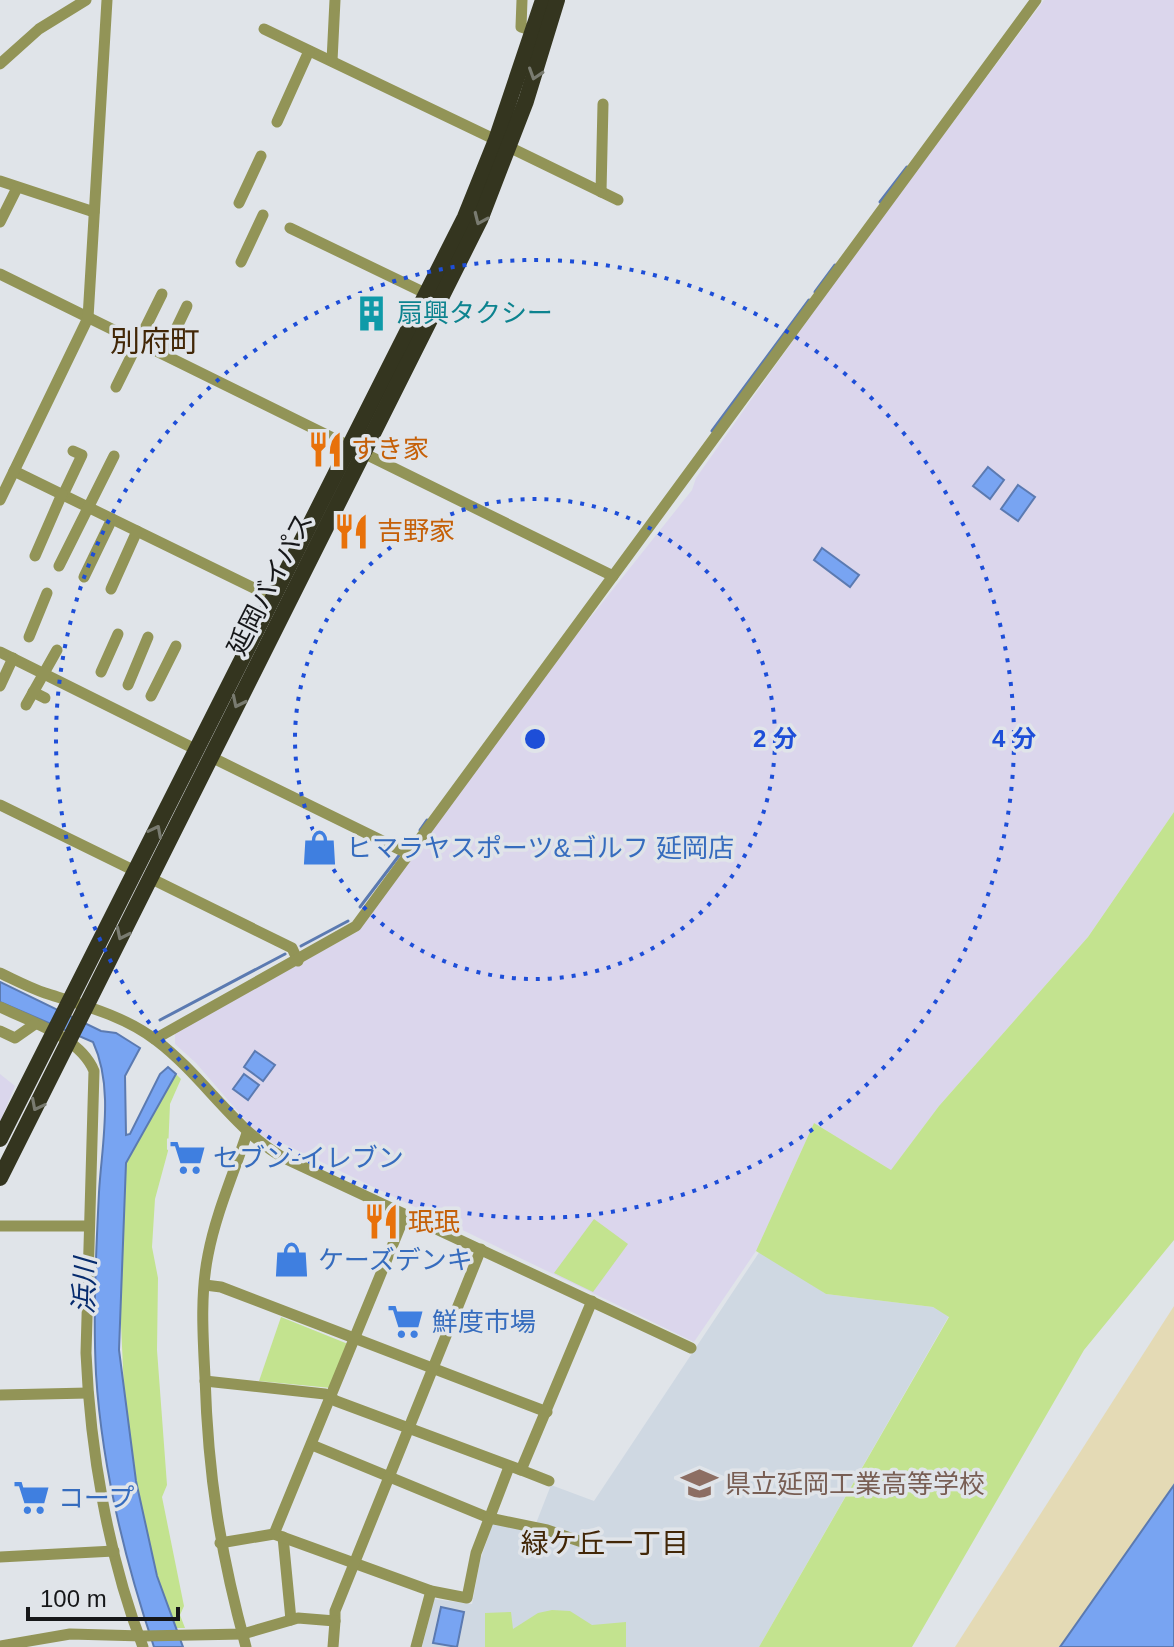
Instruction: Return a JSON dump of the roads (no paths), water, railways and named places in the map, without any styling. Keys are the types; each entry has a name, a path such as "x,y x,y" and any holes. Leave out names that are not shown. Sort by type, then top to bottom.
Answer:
{"highway":[{"name":"延岡バイパス","path":"540,33 543,0"},
{"name":"延岡バイパス","path":"204,754 274,598 480,220 540,33 557,0"},
{"name":"延岡バイパス","path":"0,1178 84,1011 143,875 357,450 427,294 503,144"},
{"name":"延岡バイパス","path":"0,1139 67,1005 143,875"}],"street":[{"path":"0,64 39,29 86,0"},
{"path":"0,500 88,318 107,0"},
{"path":"332,61 335,0"},
{"path":"522,0 521,27 540,33"},
{"path":"155,1039 356,926 1036,0"},
{"path":"264,29 618,200"},
{"path":"277,122 309,51"},
{"path":"601,192 603,104"},
{"path":"239,203 261,156"},
{"path":"0,181 94,212"},
{"path":"0,222 17,188"},
{"path":"241,262 263,215"},
{"path":"290,228 427,294"},
{"path":"0,274 613,576"},
{"path":"116,387 162,294"},
{"path":"164,354 187,306"},
{"path":"35,556 82,455 73,451"},
{"path":"59,566 114,456"},
{"path":"14,471 274,598"},
{"path":"84,577 112,519"},
{"path":"111,589 137,531"},
{"path":"29,637 47,593"},
{"path":"101,672 118,634"},
{"path":"128,685 148,637"},
{"path":"151,696 176,646"},
{"path":"26,705 57,650"},
{"path":"0,652 409,854"},
{"path":"0,686 13,658"},
{"path":"33,692 45,698"},
{"path":"0,805 292,948 298,961"},
{"path":"0,973 67,1005 155,1039 185,1065 247,1133 282,1157 691,1348"},
{"path":"0,1007 70,1039 89,1060 94,1071 88,1393 102,1494 114,1551 141,1640"},
{"path":"0,1031 15,1038 35,1024"},
{"path":"246,1647 220,1543 209,1468 205,1285 214,1230 247,1133"},
{"path":"291,1620 279,1536 312,1445 405,1215"},
{"path":"0,1226 89,1226"},
{"path":"333,1647 335,1611 481,1249"},
{"path":"205,1285 221,1287 547,1412"},
{"path":"220,1543 279,1536 431,1591 467,1598 476,1553 489,1518 547,1412 592,1301"},
{"path":"205,1381 331,1397 549,1481"},
{"path":"0,1395 88,1393"},
{"path":"312,1445 489,1518 547,1530 582,1542"},
{"path":"0,1557 114,1551"},
{"path":"416,1647 431,1591"},
{"path":"0,1646 70,1634 141,1640 195,1639 243,1634 298,1618 335,1621"}],"water":[{"path":"988,467 1004,480 990,499 973,486"},
{"path":"1018,485 1035,497 1018,521 1001,509"},
{"path":"822,548 859,575 850,587 814,560"},
{"path":"0,982 101,1031 116,1033 140,1048 125,1076 126,1135 130,1134 160,1074 168,1067 176,1074 126,1163 119,1350 136,1481 157,1576 183,1647 154,1647 124,1546 103,1444 95,1328 105,1116 99,1059 93,1042 0,1002"},
{"path":"255,1051 275,1065 263,1081 244,1067"},
{"path":"244,1074 259,1085 248,1100 233,1089"},
{"path":"1174,1485 1174,1647 1060,1647"},
{"path":"441,1607 464,1612 457,1647 433,1643"}],"waterway":[{"path":"880,202 907,167"},
{"path":"815,292 835,265"},
{"path":"712,431 809,300"},
{"path":"420,830 427,820"},
{"path":"360,907 401,853"},
{"path":"301,946 348,921"},
{"path":"160,1020 285,954"}],"place":[{"name":"扇興タクシー","path":"371,313"},
{"name":"すき家","path":"325,449"},
{"name":"吉野家","path":"351,531"},
{"name":"ヒマラヤスポーツ&ゴルフ 延岡店","path":"320,848"},
{"name":"セブン-イレブン","path":"187,1158"},
{"name":"珉珉","path":"382,1222"},
{"name":"ケーズデンキ","path":"292,1260"},
{"name":"鮮度市場","path":"406,1322"},
{"name":"県立延岡工業高等学校","path":"699,1484"},
{"name":"コープ","path":"32,1498"}],"district":[{"name":"別府町","path":"155,342"},
{"name":"緑ケ丘一丁目","path":"605,1543"}],"water label":[{"name":"浜川","path":"84,1286"}]}
